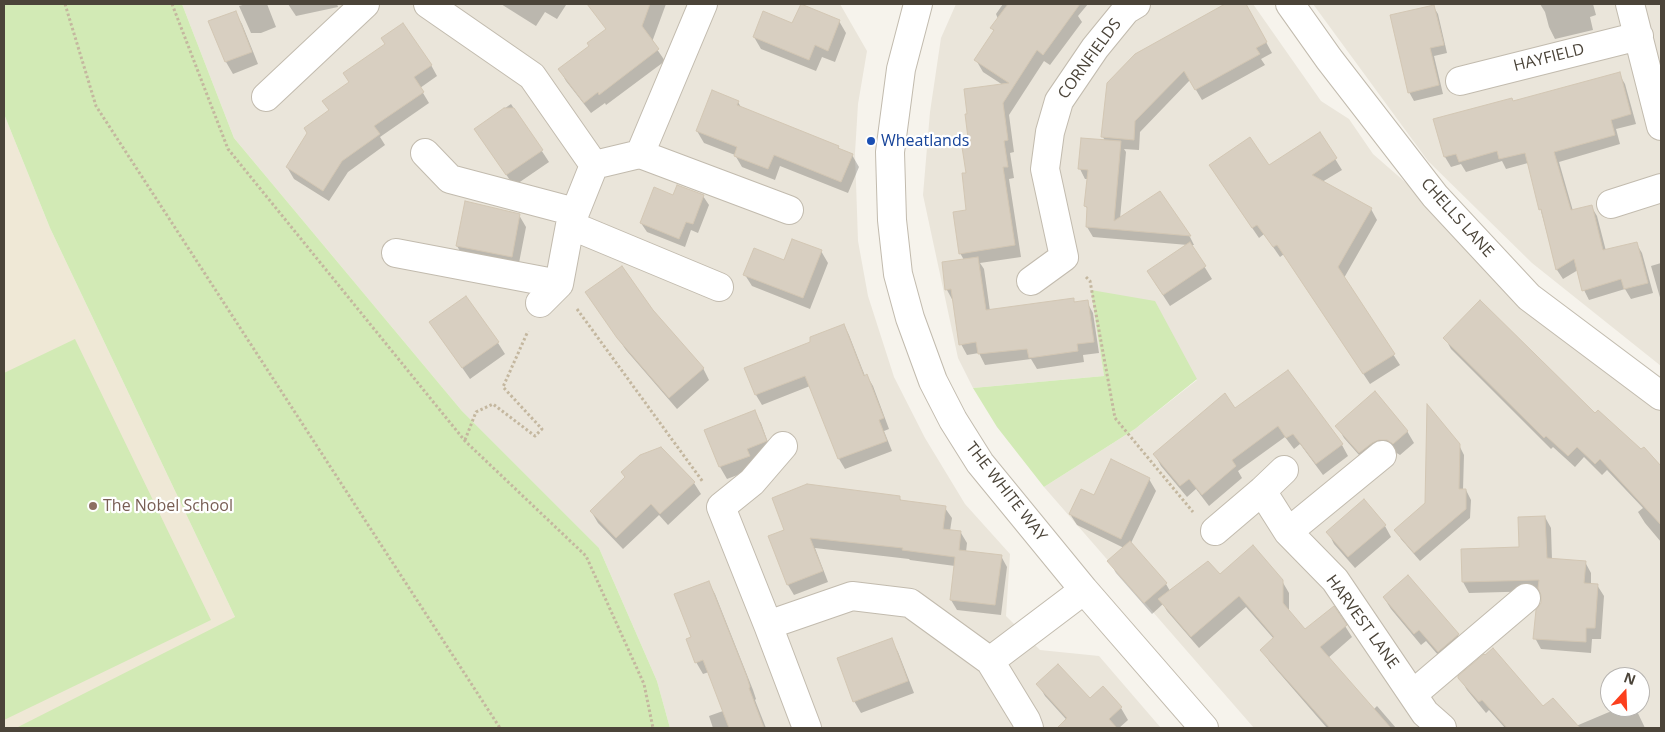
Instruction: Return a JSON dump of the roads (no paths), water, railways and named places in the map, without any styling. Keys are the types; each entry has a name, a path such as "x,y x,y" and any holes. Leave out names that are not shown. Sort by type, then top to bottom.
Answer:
{"street":[{"path":"266,97 365,4"},
{"path":"428,4 532,76 594,165"},
{"path":"640,154 703,4"},
{"name":"THE WHITE WAY","path":"918,4 901,69 890,152 892,220 898,274 910,318 933,381 953,420 980,463 1084,590 1204,728"},
{"name":"CORNFIELDS","path":"1031,282 1064,257 1045,169 1050,132 1059,101 1095,48 1126,10 1136,4"},
{"name":"CHELLS LANE","path":"1290,4 1435,196 1529,297 1661,396"},
{"path":"1630,4 1661,126"},
{"name":"HAYFIELD","path":"1460,81 1638,36"},
{"path":"425,153 450,179 573,219 719,286"},
{"path":"594,165 640,154 789,210"},
{"path":"540,303 559,284 573,219 594,165"},
{"path":"1611,204 1661,188"},
{"path":"396,254 559,284"},
{"path":"783,446 752,482 721,507 807,728"},
{"path":"1288,532 1382,456"},
{"path":"1215,532 1284,470"},
{"name":"HARVEST LANE","path":"1262,491 1288,532 1335,580 1425,713 1442,728"},
{"path":"990,661 1084,590"},
{"path":"768,625 852,596 910,603 990,661 1029,728"},
{"path":"1413,694 1526,598"}],"place":[{"name":"Wheatlands","path":"871,141"},
{"name":"The Nobel School","path":"93,506"}]}
